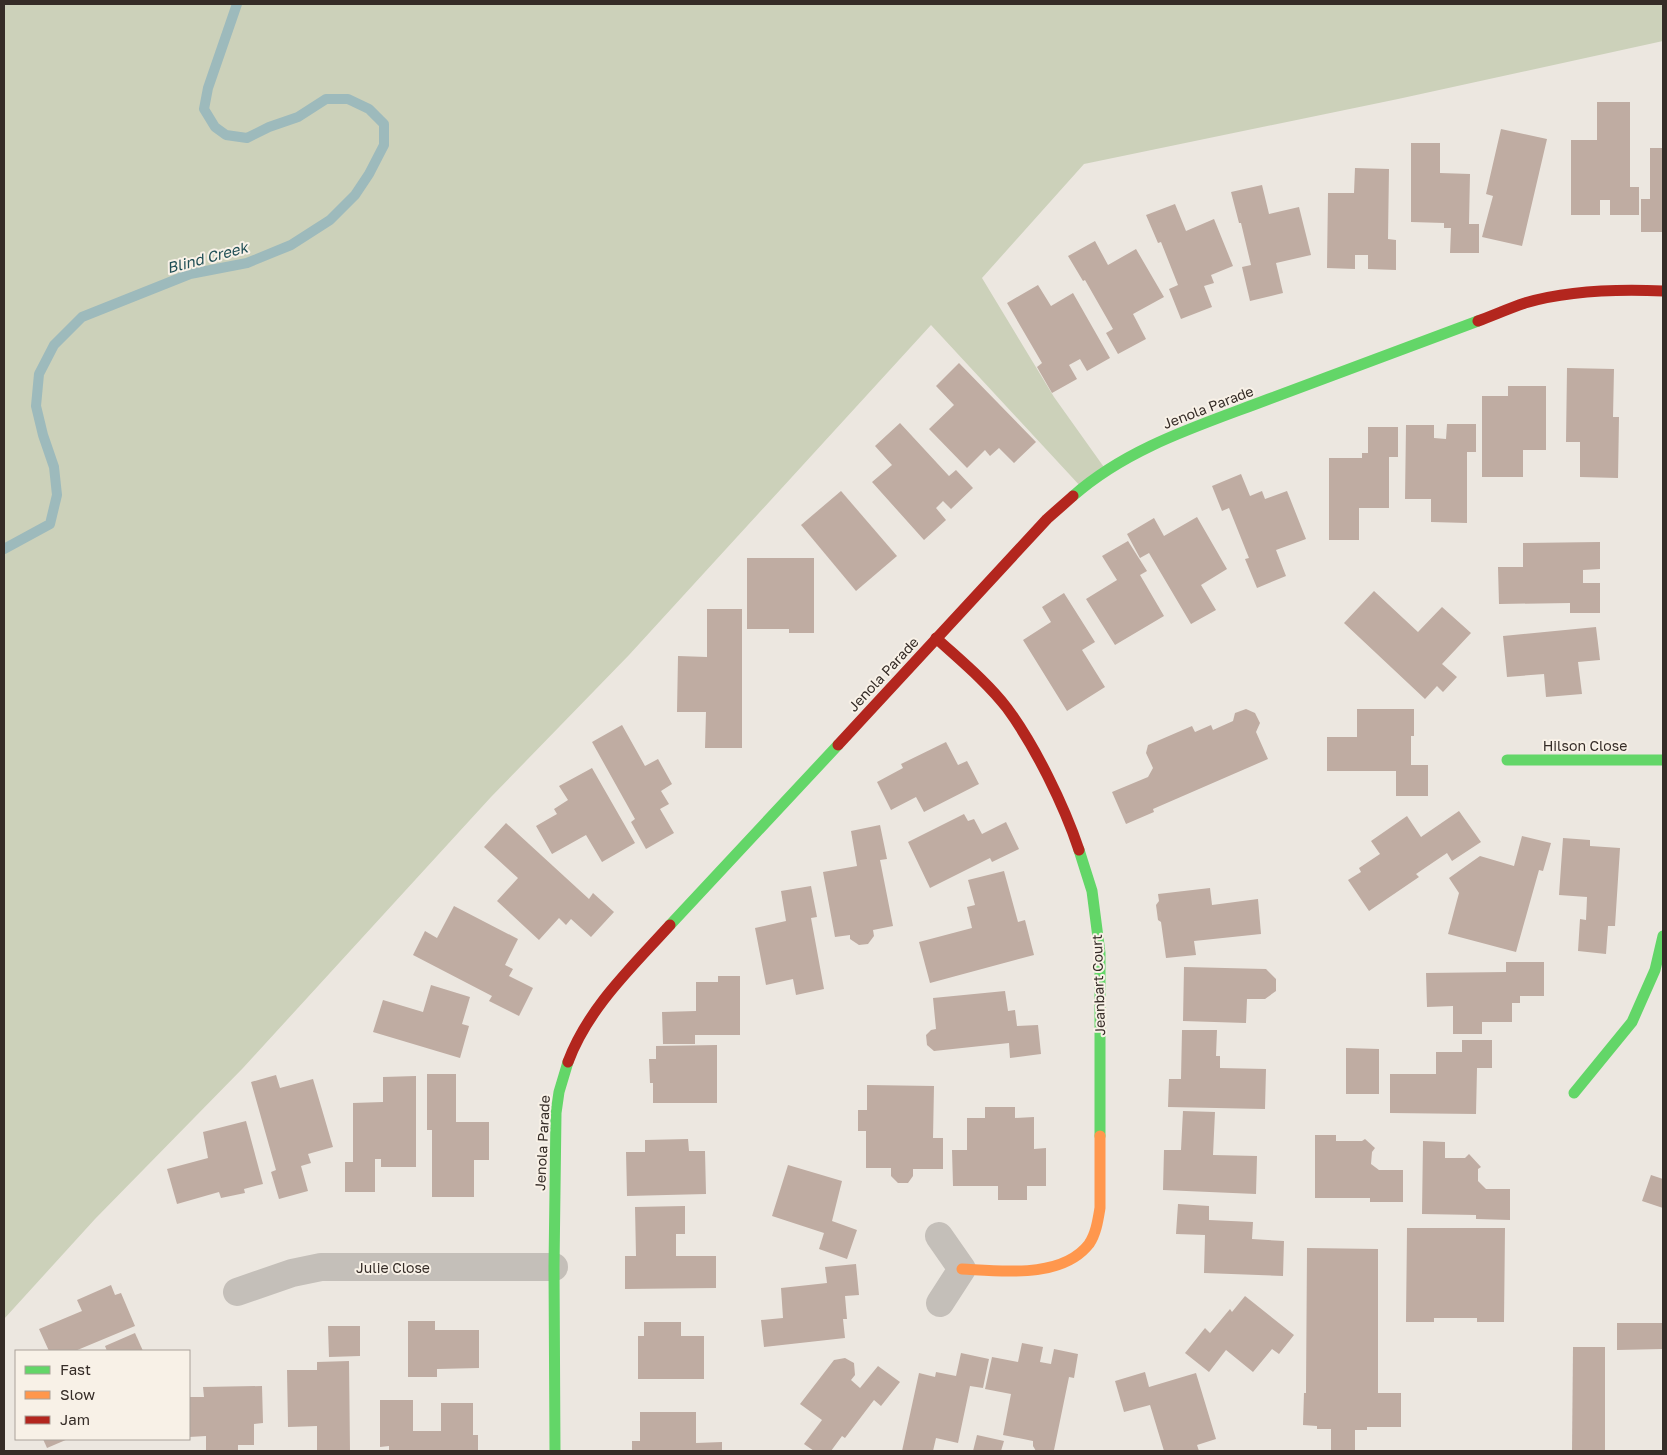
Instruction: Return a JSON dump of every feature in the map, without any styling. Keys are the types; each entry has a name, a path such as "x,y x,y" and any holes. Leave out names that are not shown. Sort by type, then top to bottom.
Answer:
{"street":[{"name":"Jenola Parade","path":"555,1451 554,1267 556,1113 558,1094 564,1073 580,1034 608,993 625,974 1047,519 1106,470 1143,450 1184,432 1526,303 1562,295 1598,291 1663,291"},
{"name":"Jeanbart Court","path":"936,638 991,690 1006,707 1044,768 1075,839 1092,891 1100,952 1100,1208 1097,1227 1089,1245 1074,1260 1055,1267 1036,1270 962,1269"},
{"name":"Hilson Close","path":"1507,760 1663,760"},
{"path":"1574,1093 1632,1022 1655,970 1663,936"},
{"path":"939,1236 962,1269 940,1303"},
{"name":"Julie Close","path":"237,1292 292,1273 321,1267 554,1267"}],"green space":[{"path":"4,4 1663,4 1663,41 1398,99 1084,164 982,278 1054,397 1106,470 1082,488 931,325 629,655 491,797 243,1068 95,1219 4,1319"}],"building":[{"path":"1597,102 1630,102 1630,187 1639,187 1639,215 1610,215 1610,200 1600,200 1600,215 1571,215 1571,140 1597,140"},
{"path":"1501,129 1547,139 1522,246 1482,237 1493,196 1486,194"},
{"path":"1411,143 1440,143 1440,173 1470,174 1469,224 1479,224 1479,253 1450,253 1451,228 1444,228 1444,223 1411,222"},
{"path":"1650,148 1663,148 1663,232 1641,232 1641,199 1650,199"},
{"path":"1355,168 1389,169 1388,239 1396,240 1396,270 1368,269 1368,255 1355,255 1355,269 1327,268 1328,193 1354,193"},
{"path":"1262,185 1269,214 1299,207 1311,255 1276,263 1283,293 1250,301 1242,267 1251,265 1231,192"},
{"path":"1175,204 1186,231 1214,219 1233,266 1211,275 1214,283 1204,286 1212,307 1181,319 1169,289 1178,285 1161,242 1158,243 1146,215"},
{"path":"1095,241 1108,265 1136,249 1164,297 1133,314 1146,339 1118,354 1106,333 1113,329 1085,280 1083,281 1068,256"},
{"path":"1038,285 1051,306 1073,293 1110,358 1087,371 1080,359 1069,365 1077,379 1052,393 1037,367 1042,363 1007,303"},
{"path":"959,363 1036,442 1014,463 999,448 990,456 985,450 967,468 929,429 954,405 936,386"},
{"path":"1567,368 1614,369 1613,417 1619,417 1618,478 1580,477 1580,442 1566,442"},
{"path":"1508,386 1546,386 1546,450 1523,450 1523,477 1482,477 1482,396 1508,396"},
{"path":"900,423 949,476 956,470 973,488 951,509 943,501 936,508 946,520 924,540 872,482 892,465 875,446"},
{"path":"1447,424 1476,424 1476,452 1467,452 1467,523 1431,522 1431,499 1405,499 1406,425 1434,425 1434,438 1446,439"},
{"path":"1368,427 1398,427 1398,457 1389,457 1389,508 1359,508 1359,540 1329,540 1329,458 1362,458 1362,453 1368,453"},
{"path":"1241,474 1250,496 1262,491 1265,499 1287,491 1306,539 1276,550 1286,576 1257,588 1245,559 1249,558 1229,508 1222,511 1212,486"},
{"path":"841,491 897,556 856,591 801,525"},
{"path":"1197,517 1227,569 1201,585 1216,610 1191,624 1149,553 1140,558 1127,534 1154,518 1164,536"},
{"path":"1128,541 1147,571 1140,575 1164,616 1115,645 1086,599 1117,580 1102,556"},
{"path":"1600,542 1600,569 1583,570 1583,583 1600,583 1600,613 1570,613 1570,603 1499,604 1498,567 1523,567 1523,543"},
{"path":"747,558 814,558 814,633 789,633 789,629 747,629"},
{"path":"1374,591 1418,632 1442,607 1471,633 1442,664 1457,677 1443,692 1437,686 1425,699 1344,623"},
{"path":"1064,593 1095,642 1082,650 1105,687 1067,711 1023,640 1051,622 1042,607"},
{"path":"707,609 742,609 742,748 705,748 706,712 677,712 678,656 707,657"},
{"path":"1596,627 1600,660 1578,662 1582,694 1546,697 1544,674 1507,677 1503,636"},
{"path":"1246,709 1255,713 1260,723 1256,732 1268,759 1153,809 1154,812 1126,824 1112,792 1148,777 1153,768 1146,753 1148,745 1192,726 1195,732 1211,725 1213,730 1233,721 1235,713"},
{"path":"1357,709 1414,709 1414,736 1411,736 1411,765 1428,765 1428,796 1396,796 1396,771 1327,771 1327,737 1357,737"},
{"path":"622,725 645,766 658,759 672,784 661,791 669,804 660,809 674,833 646,849 631,822 635,819 592,742"},
{"path":"946,742 958,765 967,761 979,784 924,812 916,797 891,810 877,782 903,768 901,764"},
{"path":"592,768 635,843 602,862 586,835 552,854 536,826 557,814 554,809 568,800 559,786"},
{"path":"1459,811 1481,842 1452,861 1447,853 1416,874 1419,877 1369,911 1348,880 1361,872 1359,868 1380,854 1371,841 1407,816 1421,837"},
{"path":"964,814 968,821 974,819 982,834 1006,822 1019,849 992,862 990,858 930,888 908,842"},
{"path":"506,823 589,899 593,893 614,912 591,937 571,919 566,925 559,918 539,940 497,901 518,878 484,847"},
{"path":"880,825 887,859 880,860 893,926 873,930 874,936 868,944 859,945 850,939 850,935 835,937 823,872 857,866 851,831"},
{"path":"1522,836 1551,843 1543,871 1539,870 1516,952 1448,934 1459,893 1449,878 1480,856 1514,866"},
{"path":"1563,838 1590,840 1590,846 1620,848 1615,926 1608,926 1606,954 1578,951 1580,919 1586,920 1587,897 1559,895"},
{"path":"1004,871 1018,922 1025,920 1034,955 930,983 919,942 972,928 967,907 975,905 968,880"},
{"path":"811,886 817,917 811,918 824,989 796,995 793,979 766,985 755,928 786,921 781,891"},
{"path":"1210,888 1212,905 1258,899 1261,934 1194,941 1196,955 1166,958 1161,922 1158,920 1156,905 1159,901 1158,894"},
{"path":"454,906 518,939 505,965 513,969 509,976 533,988 519,1016 489,1001 492,996 413,955 425,931 437,938"},
{"path":"1506,962 1544,962 1544,996 1520,996 1520,1003 1512,1003 1512,1022 1482,1022 1482,1034 1453,1034 1453,1006 1427,1007 1426,973 1506,972"},
{"path":"1184,967 1266,969 1276,979 1276,991 1265,999 1247,999 1246,1023 1183,1021"},
{"path":"718,976 740,976 740,1035 695,1035 695,1044 663,1044 662,1012 696,1011 696,982 718,982"},
{"path":"431,985 470,997 462,1024 469,1026 460,1058 373,1032 383,1000 423,1012"},
{"path":"1005,991 1008,1011 1015,1010 1017,1026 1038,1025 1041,1054 1010,1058 1009,1043 934,1051 927,1045 926,1035 931,1030 936,1029 933,998"},
{"path":"1182,1030 1217,1030 1216,1056 1220,1056 1220,1068 1266,1069 1265,1109 1168,1107 1169,1079 1181,1079"},
{"path":"1462,1040 1492,1040 1492,1068 1477,1068 1476,1114 1390,1113 1390,1074 1436,1074 1436,1052 1462,1052"},
{"path":"717,1045 717,1103 653,1103 653,1083 650,1083 649,1059 656,1059 656,1046"},
{"path":"1346,1048 1379,1049 1379,1094 1346,1094"},
{"path":"427,1074 456,1074 456,1122 489,1122 489,1160 474,1160 474,1197 432,1197 432,1130 427,1130"},
{"path":"276,1075 280,1088 313,1079 333,1147 308,1154 311,1163 301,1166 308,1191 279,1199 271,1172 276,1170 251,1082"},
{"path":"416,1076 416,1167 381,1167 381,1159 375,1159 375,1192 345,1192 345,1162 353,1162 353,1103 383,1102 383,1077"},
{"path":"867,1085 934,1086 933,1138 943,1138 943,1169 913,1169 913,1176 908,1183 898,1183 891,1176 891,1168 866,1168 866,1131 858,1131 858,1110 867,1110"},
{"path":"985,1107 1015,1107 1015,1118 1034,1117 1034,1149 1046,1148 1046,1186 1027,1186 1027,1200 998,1200 998,1186 953,1186 952,1150 967,1150 967,1118 985,1118"},
{"path":"1183,1111 1215,1112 1213,1155 1257,1156 1256,1194 1163,1190 1164,1150 1181,1150"},
{"path":"246,1121 263,1184 244,1189 245,1193 221,1198 219,1192 177,1204 167,1169 208,1158 203,1132"},
{"path":"1315,1135 1336,1135 1336,1141 1362,1141 1365,1139 1375,1148 1372,1152 1371,1164 1379,1170 1403,1170 1403,1202 1370,1202 1370,1198 1315,1198"},
{"path":"688,1139 689,1151 705,1151 706,1194 627,1196 626,1152 645,1152 645,1140"},
{"path":"1423,1141 1445,1142 1445,1158 1465,1158 1469,1154 1481,1167 1478,1169 1478,1181 1486,1189 1510,1189 1510,1220 1476,1219 1476,1215 1422,1214"},
{"path":"788,1165 842,1181 832,1221 857,1230 847,1259 819,1249 824,1233 772,1216"},
{"path":"1651,1175 1663,1179 1663,1208 1642,1201"},
{"path":"1178,1204 1209,1206 1209,1220 1253,1222 1252,1239 1284,1241 1283,1276 1204,1273 1205,1235 1176,1234"},
{"path":"685,1206 685,1234 676,1234 676,1256 716,1256 716,1288 625,1289 625,1256 636,1256 635,1207"},
{"path":"1407,1228 1505,1228 1504,1322 1477,1322 1477,1318 1434,1318 1434,1322 1406,1322"},
{"path":"1307,1248 1378,1249 1378,1393 1401,1393 1401,1427 1367,1427 1367,1430 1355,1430 1355,1451 1331,1451 1331,1429 1317,1429 1317,1426 1303,1425 1304,1393 1306,1393"},
{"path":"856,1264 859,1295 845,1296 847,1319 843,1319 845,1338 764,1347 761,1320 783,1318 781,1288 827,1283 825,1267"},
{"path":"111,1285 115,1295 121,1293 135,1326 77,1350 49,1350 39,1329 82,1311 77,1300"},
{"path":"1245,1296 1294,1335 1279,1354 1272,1349 1253,1372 1226,1350 1209,1372 1185,1353 1205,1328 1210,1333 1230,1309 1232,1312"},
{"path":"408,1321 435,1321 435,1330 479,1330 479,1368 437,1369 437,1377 408,1377"},
{"path":"644,1322 681,1322 681,1336 704,1336 704,1379 638,1379 638,1336 644,1336"},
{"path":"1617,1323 1663,1323 1663,1349 1617,1350"},
{"path":"328,1326 360,1326 360,1356 329,1357"},
{"path":"135,1333 143,1350 107,1350 105,1346"},
{"path":"1022,1343 1043,1347 1040,1362 1051,1364 1054,1349 1078,1354 1074,1378 1069,1377 1053,1451 1036,1451 1033,1441 1003,1435 1011,1394 985,1389 992,1357 1018,1362"},
{"path":"1573,1347 1605,1347 1605,1451 1572,1451"},
{"path":"961,1353 989,1359 983,1388 970,1386 958,1443 936,1438 933,1451 902,1451 919,1373 935,1377 936,1372 956,1376"},
{"path":"845,1358 854,1363 855,1375 851,1380 860,1388 878,1366 900,1382 881,1406 874,1400 845,1438 842,1436 831,1451 814,1451 804,1444 822,1420 800,1404 834,1360"},
{"path":"349,1361 350,1451 317,1451 317,1426 288,1427 287,1370 317,1370 317,1362"},
{"path":"1145,1372 1149,1387 1196,1373 1216,1439 1197,1445 1199,1451 1164,1451 1150,1405 1124,1412 1115,1381"},
{"path":"262,1386 263,1423 254,1424 254,1445 238,1445 238,1451 206,1451 206,1436 190,1437 190,1397 204,1397 203,1387"},
{"path":"380,1400 413,1400 413,1431 441,1431 441,1403 473,1403 473,1435 478,1435 478,1451 389,1451 389,1446 380,1447"},
{"path":"640,1412 696,1412 696,1443 722,1442 722,1451 632,1451 632,1441 640,1441"},
{"path":"977,1435 1004,1441 1001,1451 973,1451"},
{"path":"43,1440 66,1440 47,1448"}],"waterway":[{"name":"Blind Creek","path":"4,549 50,524 57,495 54,467 36,406 39,374 54,345 82,317 190,274 247,263 291,245 330,220 355,195 369,174 384,145 384,124 369,109 348,99 326,99 298,117 269,127 247,138 226,135 215,127 204,109 208,88 237,4"}],"traffic: fast":[{"path":"1073,496 1117,464 1166,439 1217,418 1478,321"},
{"path":"670,925 838,745"},
{"path":"1507,760 1663,760"},
{"path":"1079,850 1092,891 1100,953 1100,1136"},
{"path":"1574,1093 1632,1022 1655,970 1663,936"},
{"path":"555,1451 554,1267 556,1113 559,1092 568,1062"}],"traffic: slow":[{"path":"962,1269 1012,1271 1047,1268 1063,1263 1077,1255 1089,1244 1095,1231 1100,1208 1100,1136"}],"traffic: jam":[{"path":"1478,321 1525,303 1559,295 1611,290 1663,291"},
{"path":"838,745 1047,519 1073,496"},
{"path":"936,638 991,689 1018,723 1048,776 1079,850"},
{"path":"568,1062 577,1042 599,1006 670,925"}]}
